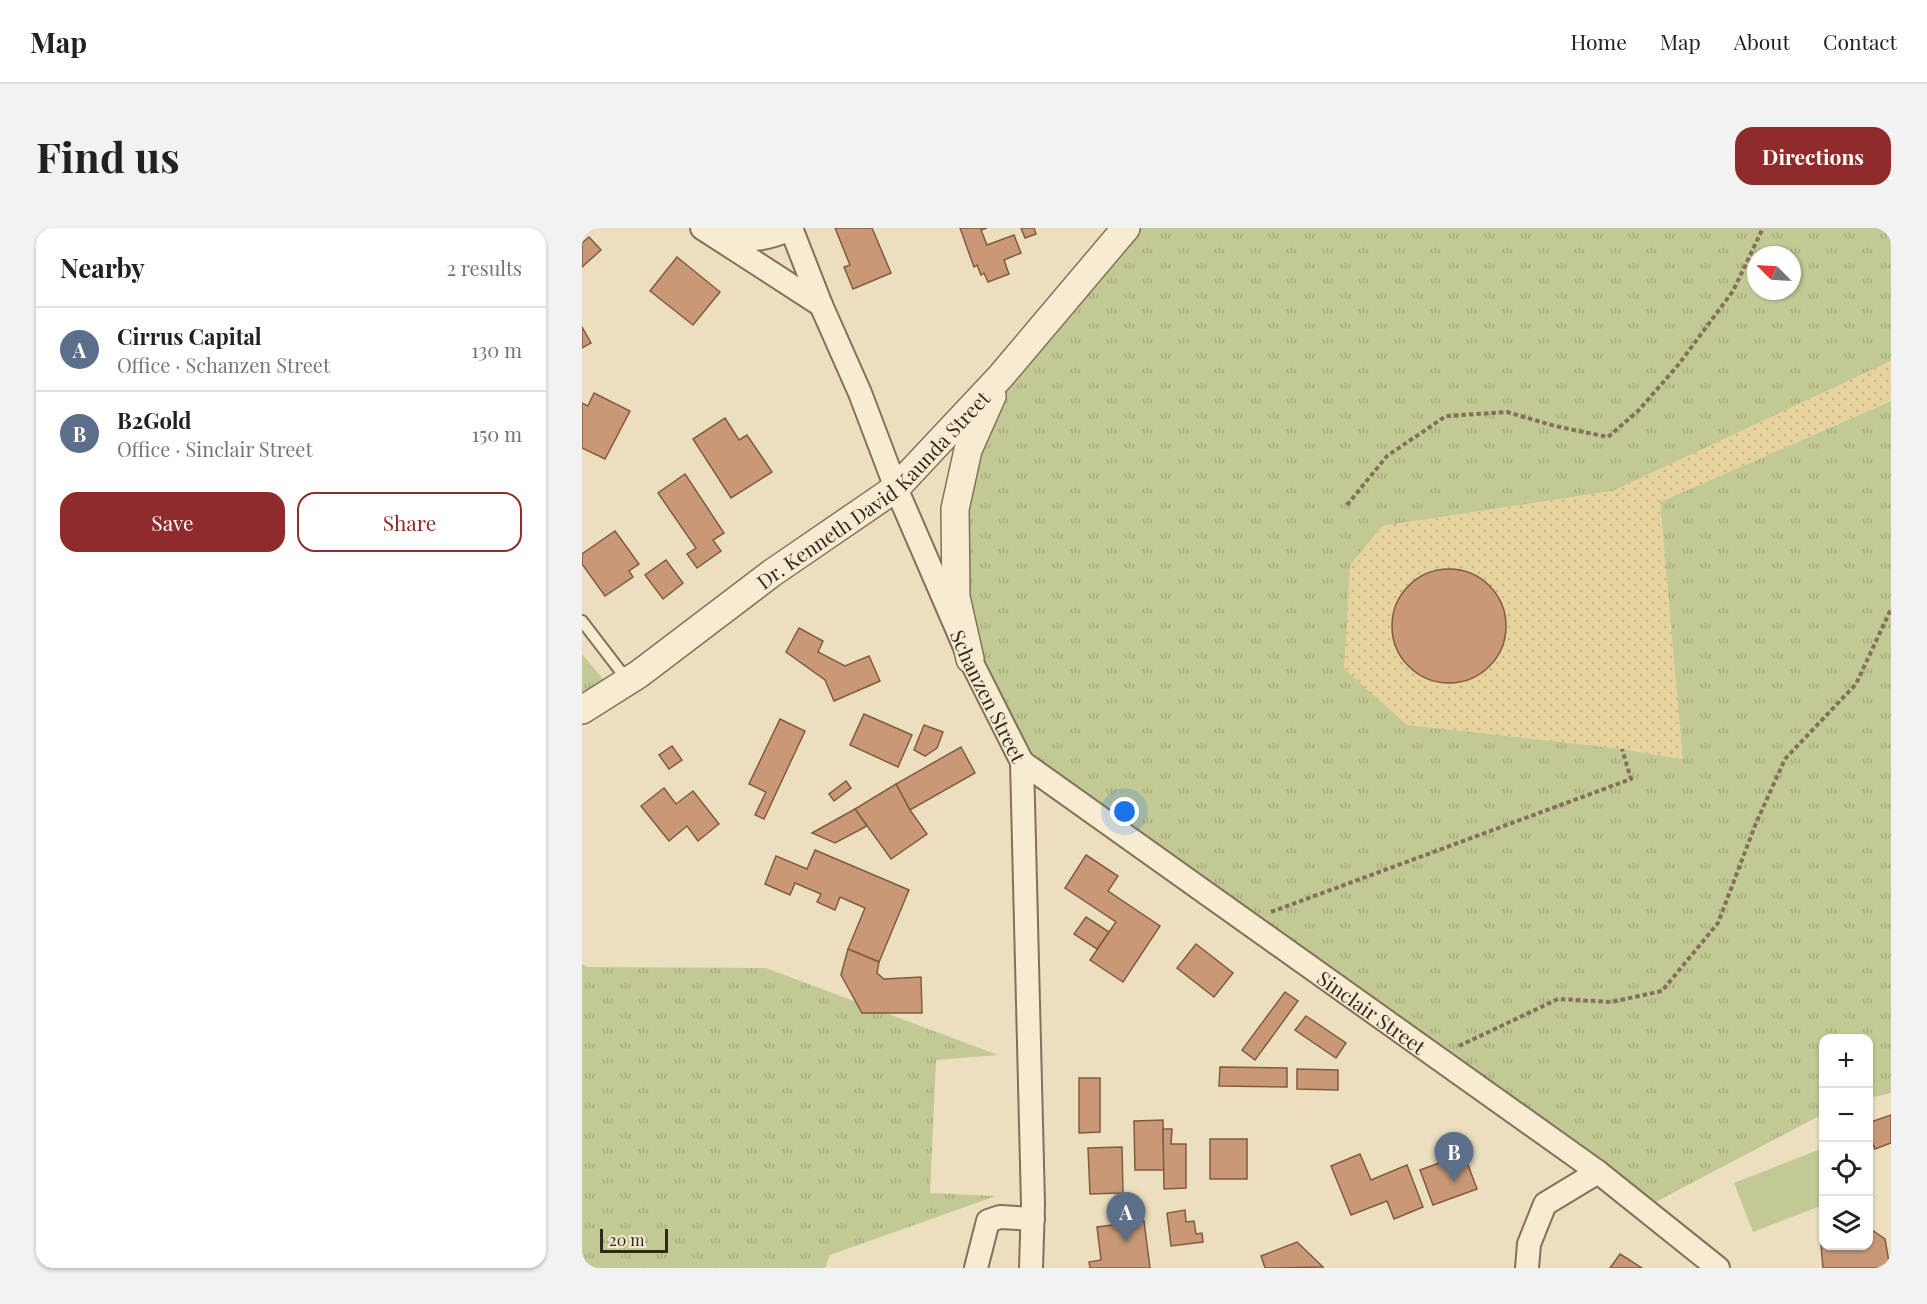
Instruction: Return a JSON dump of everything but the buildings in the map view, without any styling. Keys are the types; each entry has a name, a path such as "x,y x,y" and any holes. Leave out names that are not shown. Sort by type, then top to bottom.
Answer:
{"street":[{"path":"704,228 749,240 769,238 791,228"},
{"path":"704,228 821,305"},
{"name":"Schanzen Street","path":"791,228 821,305 860,393 896,488 970,659 1022,762 1033,1220 1031,1268"},
{"name":"Dr. Kenneth David Kaunda Street","path":"582,710 628,681 772,573 896,488 1000,376 1126,228"},
{"path":"970,659 956,597 955,509 968,450 1000,376"},
{"name":"Sinclair Street","path":"1022,762 1599,1172 1718,1268"},
{"path":"1527,1268 1529,1244 1545,1204 1599,1172"},
{"path":"976,1268 988,1221 1000,1217 1033,1220"}],"lane":[{"path":"582,621 628,681"}],"path":[{"path":"1347,505 1387,456 1446,416 1507,412 1555,426 1608,437 1638,411 1679,364 1733,291 1763,228"},
{"path":"1437,1057 1558,999 1611,1002 1662,991 1718,923 1756,823 1785,759 1856,684 1891,609"},
{"path":"1248,921 1631,779 1622,749"}],"green space":[{"path":"1126,228 1891,228 1891,361 1613,491 1382,526 1622,749 1682,759 1660,502 1891,401 1891,1093 1873,1097 1873,1034 1819,1034 1819,1116 1644,1208 1022,762 970,659 955,509 1001,376"},
{"path":"582,654 613,691 582,710"},
{"path":"582,964 587,967 766,968 998,1055 936,1060 930,1193 996,1196 830,1255 825,1268 582,1268"},
{"path":"1819,1150 1819,1207 1753,1232 1734,1183"}],"sand":[{"path":"1891,361 1891,401 1660,502 1683,759 1622,749 1407,725 1344,669 1350,565 1382,526 1613,491"}],"place":[{"name":"B2Gold","path":"1454,1182"},
{"name":"Cirrus Capital","path":"1126,1242"}]}
